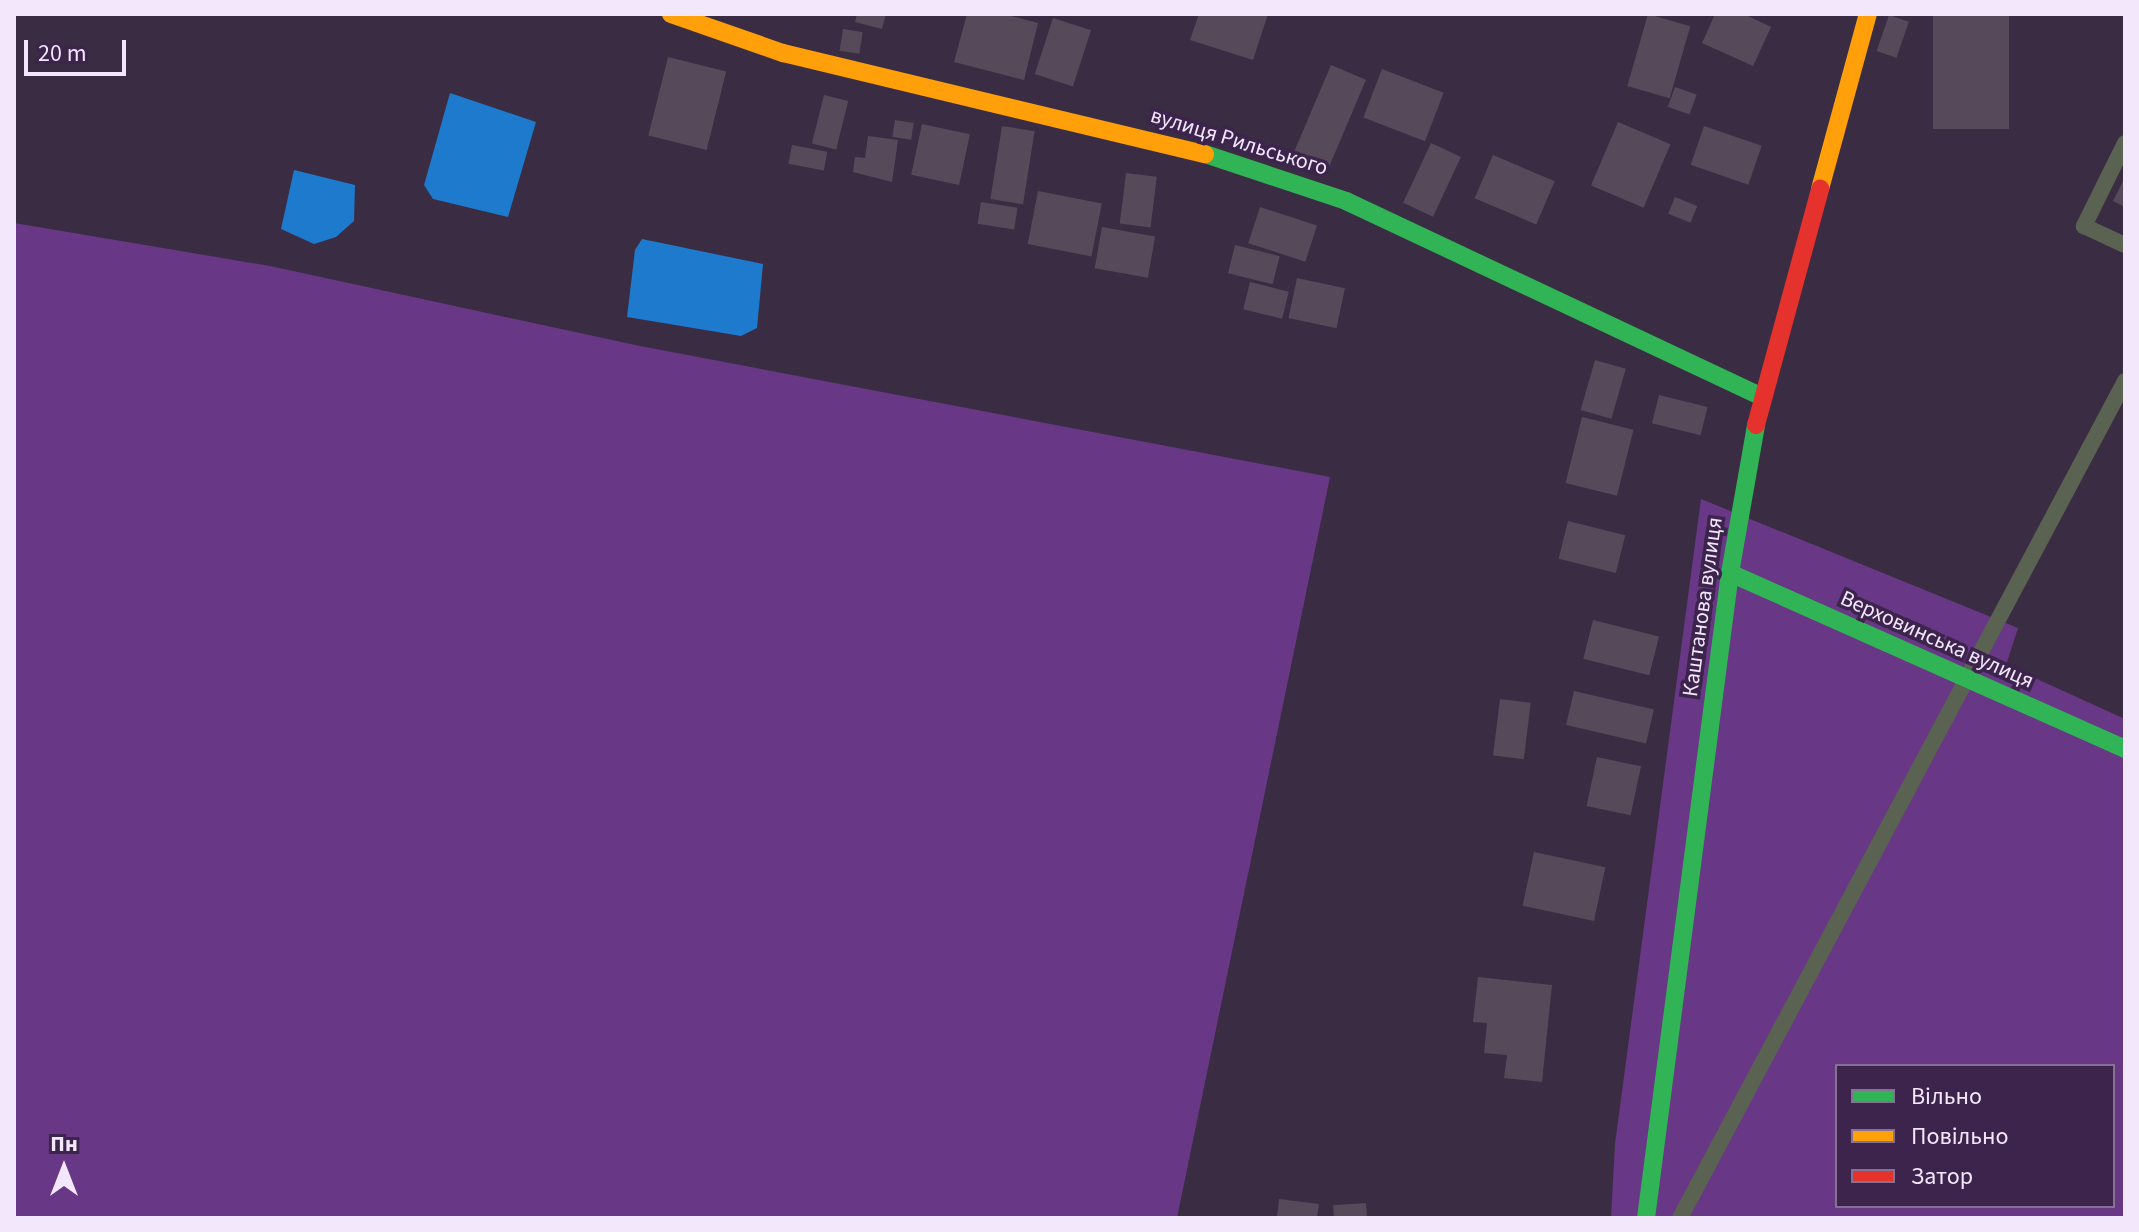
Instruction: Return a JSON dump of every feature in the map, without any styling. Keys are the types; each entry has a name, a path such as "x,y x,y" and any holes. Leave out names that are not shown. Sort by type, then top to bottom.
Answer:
{"street":[{"name":"вулиця Рильського","path":"671,14 783,53 1186,148 1346,201 1623,335 1763,397"},
{"name":"Каштанова вулиця","path":"1646,1218 1730,573 1763,397 1868,14"},
{"name":"Верховинська вулиця","path":"1730,573 2125,749"}],"lane":[{"path":"2125,143 2084,226 2125,245"},
{"path":"1680,1218 2125,381"}],"shaded area":[{"path":"14,223 270,266 640,346 1330,477 1177,1218 14,1218"},
{"path":"1701,499 2018,628 2006,665 2125,719 2125,1218 1611,1218 1615,1144"}],"water":[{"path":"450,93 536,122 508,217 433,199 424,185"},
{"path":"294,170 355,185 354,221 336,237 314,244 281,229"},
{"path":"642,239 763,264 757,328 741,336 627,317 635,250"}],"building":[{"path":"857,14 886,14 882,29 855,22"},
{"path":"967,14 1003,14 1038,23 1024,80 954,62"},
{"path":"1199,14 1268,14 1253,60 1190,40"},
{"path":"1648,14 1690,26 1670,98 1627,86"},
{"path":"1715,14 1744,14 1771,27 1753,66 1702,43"},
{"path":"1933,14 2009,14 2009,129 1933,129"},
{"path":"1889,15 1909,22 1896,58 1877,51"},
{"path":"1053,18 1091,30 1073,86 1035,74"},
{"path":"843,29 863,32 859,54 840,51"},
{"path":"668,57 726,72 707,150 648,136"},
{"path":"1331,65 1366,80 1328,168 1293,153"},
{"path":"1382,69 1444,93 1425,141 1363,118"},
{"path":"1675,87 1697,95 1689,115 1668,107"},
{"path":"824,95 848,101 836,150 812,144"},
{"path":"895,120 914,123 911,140 892,137"},
{"path":"1618,122 1670,144 1644,208 1591,186"},
{"path":"922,124 970,134 959,185 911,175"},
{"path":"1002,126 1035,131 1023,204 990,199"},
{"path":"1704,126 1762,146 1748,185 1691,165"},
{"path":"868,136 898,140 892,182 853,172 855,157 865,158"},
{"path":"1431,143 1461,157 1433,217 1403,203"},
{"path":"792,145 827,152 824,171 788,164"},
{"path":"1493,155 1555,181 1536,224 1475,198"},
{"path":"1126,173 1157,177 1151,227 1120,224"},
{"path":"2125,177 2125,207 2113,201"},
{"path":"1038,191 1102,203 1092,256 1028,244"},
{"path":"1675,197 1697,206 1691,223 1668,214"},
{"path":"981,202 1018,208 1014,230 978,224"},
{"path":"1260,207 1317,226 1305,262 1248,243"},
{"path":"1102,227 1155,236 1148,278 1095,268"},
{"path":"1235,245 1280,256 1273,284 1228,273"},
{"path":"1297,278 1345,288 1336,328 1288,318"},
{"path":"1250,282 1289,292 1282,319 1243,309"},
{"path":"1595,360 1626,369 1611,419 1581,410"},
{"path":"1659,395 1708,407 1700,435 1652,423"},
{"path":"1582,417 1633,430 1617,496 1566,483"},
{"path":"1568,521 1625,535 1616,573 1559,559"},
{"path":"1593,620 1659,636 1649,675 1583,659"},
{"path":"1574,691 1654,709 1646,744 1566,725"},
{"path":"1500,699 1531,703 1524,759 1493,756"},
{"path":"1597,757 1641,766 1631,815 1587,806"},
{"path":"1534,852 1605,867 1594,921 1523,906"},
{"path":"1478,977 1552,985 1542,1082 1504,1078 1507,1055 1484,1053 1487,1023 1473,1022"},
{"path":"1279,1199 1319,1204 1317,1218 1277,1218"},
{"path":"1366,1203 1367,1218 1334,1218 1333,1205"}],"traffic: fast":[{"path":"1205,154 1346,201 1763,397"},
{"path":"1646,1218 1730,573 1756,425"},
{"path":"1730,573 2125,749"}],"traffic: slow":[{"path":"671,14 783,53 1205,154"},
{"path":"1820,189 1868,14"}],"traffic: jam":[{"path":"1756,425 1820,189"}]}
